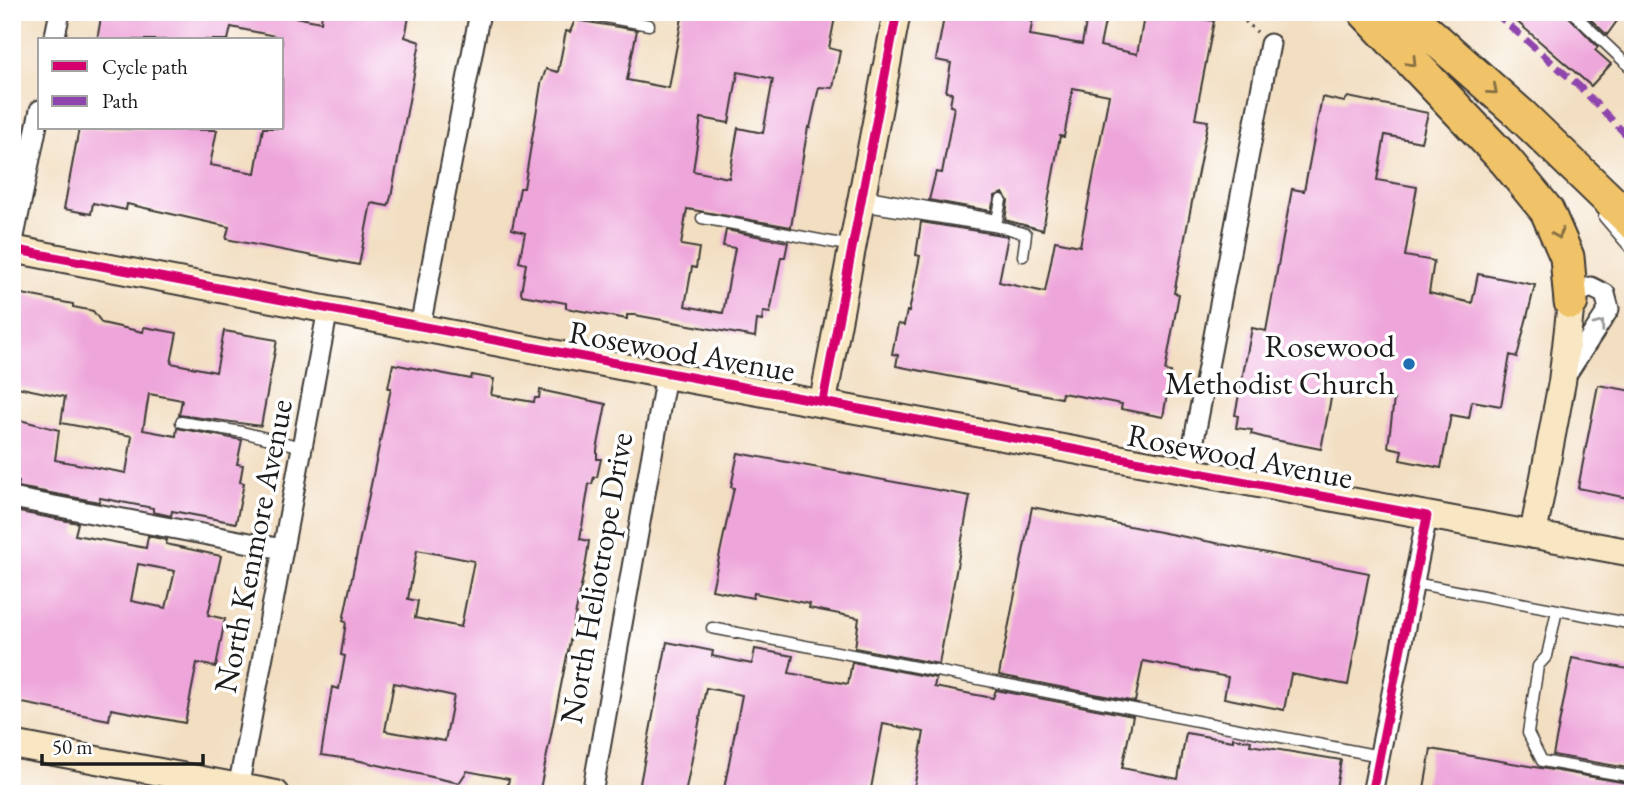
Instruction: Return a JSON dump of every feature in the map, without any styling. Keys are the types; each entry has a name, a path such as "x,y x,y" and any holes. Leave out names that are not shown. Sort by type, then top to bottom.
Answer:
{"highway":[{"path":"1365,12 1506,161 1547,211 1567,257 1571,302"},
{"path":"1405,12 1520,114 1633,223"}],"street":[{"path":"54,38 60,12"},
{"path":"420,327 480,12"},
{"path":"823,401 897,12"},
{"path":"1188,471 1270,44"},
{"path":"12,247 38,120"},
{"name":"Rosewood Avenue","path":"12,247 666,374 1633,553"},
{"path":"1533,535 1562,382 1571,302 1577,293 1591,287 1605,294 1609,309 1562,382"},
{"name":"North Kenmore Avenue","path":"238,790 328,309"},
{"name":"North Heliotrope Drive","path":"592,794 666,374"},
{"path":"12,498 282,549"},
{"path":"1372,794 1427,516"},
{"path":"12,744 238,790 276,794"}],"lane":[{"path":"578,12 649,25"},
{"path":"1572,12 1633,70"},
{"path":"1629,12 1633,16"},
{"path":"1520,114 1589,198"},
{"path":"861,200 997,220 1001,200"},
{"path":"861,200 1026,234 1023,256"},
{"path":"1598,209 1633,251"},
{"path":"702,218 852,246"},
{"path":"181,422 242,432 302,447"},
{"path":"1414,583 1633,624"},
{"path":"1557,610 1547,656 1538,666 1528,733 1542,761 1633,777"},
{"path":"712,628 1380,756"}],"path":[{"path":"1235,12 1270,44"}],"building":[{"path":"102,12 269,12 321,22 322,12 410,12 405,37 420,42 391,197 388,206 371,203 359,265 226,239 229,227 127,204 126,210 93,203 91,214 64,209 79,130 217,130 210,165 255,173 263,130 284,130 284,38 231,27 228,38 97,38"},
{"path":"683,12 836,12 829,48 840,51 833,88 819,87 810,128 808,127 791,227 687,209 681,245 699,248 696,268 692,267 685,306 723,313 735,248 723,246 726,230 788,242 785,257 781,257 770,313 763,312 762,321 757,320 755,337 635,315 627,315 627,319 582,311 566,308 566,303 522,295 526,264 519,262 525,233 512,229 520,188 524,188 541,84 546,69 558,72 566,31 570,32 575,20 637,30 627,80 669,88","holes":["738,72 773,79 763,133 738,128 729,178 693,171 701,118 729,123"]},
{"path":"945,12 1034,12 1030,35 1082,44 1088,12 1107,12 1100,46 1137,54 1145,12 1166,12 1214,21 1195,119 1208,121 1174,293 1179,294 1165,371 1171,372 1163,417 1121,409 1122,404 1062,393 1061,398 896,366 898,355 892,354 898,324 904,325 907,311 909,312 920,256 916,255 921,222 1008,236 999,282 1045,292 1055,241 1080,246 1109,95 1073,88 1064,137 1060,136 1043,230 1005,220 1008,201 1003,193 995,196 991,211 929,200 936,172 942,173 954,107 950,106 952,93 946,92 951,63 936,60"},
{"path":"1506,12 1565,12 1598,47 1595,50 1611,64 1591,86"},
{"path":"1583,12 1622,12 1622,14 1607,35"},
{"path":"1322,97 1344,102 1348,97 1428,113 1421,142 1385,135 1377,180 1417,187 1405,256 1434,261 1429,293 1472,303 1478,274 1535,285 1517,357 1510,355 1501,406 1472,401 1469,418 1451,415 1441,468 1400,460 1402,450 1388,447 1394,399 1333,388 1321,449 1270,439 1251,434 1252,430 1236,428 1238,416 1235,415 1252,328 1266,331 1292,189 1304,191"},
{"path":"12,292 73,304 73,307 93,311 102,323 143,332 144,327 177,333 171,363 216,372 224,331 277,340 261,426 179,415 182,400 149,394 143,430 176,436 177,428 242,440 237,464 243,465 240,482 244,483 236,523 172,511 171,516 153,512 153,508 100,498 99,502 18,487 19,482 12,481 12,418 59,430 55,460 126,473 132,436 61,423 65,397 12,386"},
{"path":"393,364 471,379 472,375 494,379 491,395 534,402 535,398 539,398 540,390 606,404 597,450 597,459 601,459 597,477 589,484 580,539 589,541 586,562 539,794 506,792 509,779 467,771 459,783 321,755 332,687 339,689 345,656 341,655 346,622 343,621 391,388 388,388","holes":["417,550 474,561 461,627 415,618 418,601 408,599","394,683 454,696 445,741 385,731"]},
{"path":"1598,385 1633,391 1633,499 1578,488"},
{"path":"738,453 970,496 939,664 855,648 859,618 809,608 810,604 754,593 753,598 712,590 734,488 731,487"},
{"path":"1032,507 1369,573 1348,685 1291,674 1284,710 1224,698 1228,677 1143,661 1135,702 999,675"},
{"path":"14,511 78,523 75,535 146,548 148,536 167,540 166,544 221,556 208,615 225,619 216,667 197,663 185,723 111,709 109,720 12,701","holes":["138,564 175,571 166,608 131,601"]},
{"path":"667,642 713,651 712,656 752,664 755,649 793,656 789,673 848,684 852,662 936,678 934,687 993,698 996,690 1133,716 1122,768 1178,779 1186,733 1233,741 1233,738 1251,741 1250,745 1341,760 1335,794 1261,794 1241,790 1241,794 913,794 924,732 883,724 870,794 723,794 742,695 706,688 685,794 638,794"},
{"path":"1572,658 1633,670 1633,769 1553,755"},
{"path":"1431,749 1633,784 1633,794 1423,794"}],"marked path":[{"path":"1494,12 1579,86 1633,142"}],"cycle path":[{"path":"823,401 897,12"},
{"path":"12,249 1427,516 1372,794"}],"place":[{"name":"Rosewood Methodist Church","path":"1409,364"}]}
